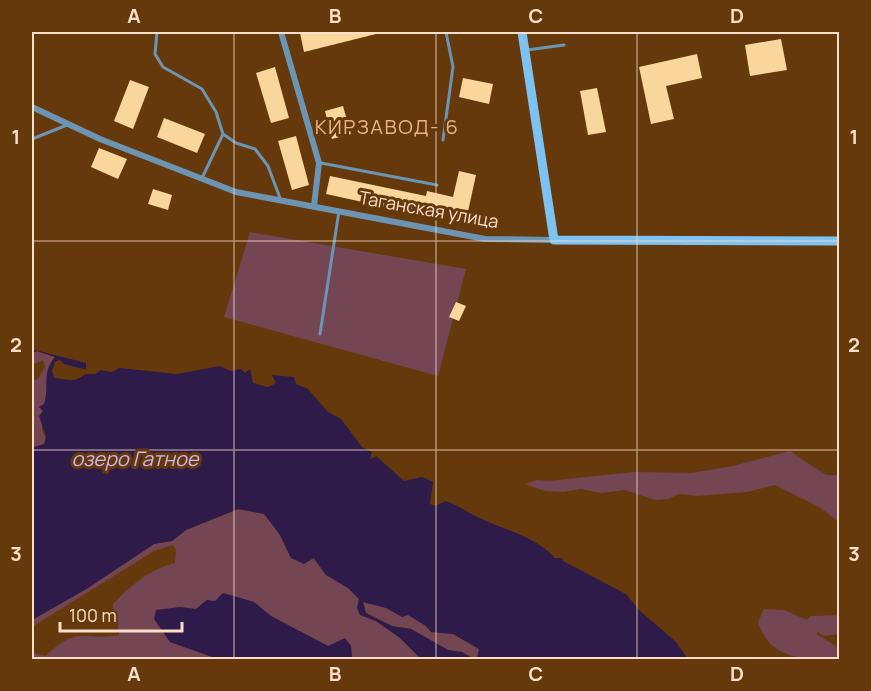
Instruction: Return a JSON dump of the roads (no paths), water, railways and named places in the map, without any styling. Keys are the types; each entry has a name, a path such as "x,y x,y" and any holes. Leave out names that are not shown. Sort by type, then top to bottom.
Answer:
{"main road":[{"path":"522,32 527,50 554,240"},
{"name":"Таганская улица","path":"554,240 840,241"}],"street":[{"path":"281,32 319,163 314,206"},
{"name":"Таганская улица","path":"32,107 236,192 485,239 554,240"}],"lane":[{"path":"157,32 155,54 163,67 202,89 216,112 223,134 236,143 255,149 268,166 281,200"},
{"path":"443,140 453,67 446,32"},
{"path":"527,50 564,45"},
{"path":"32,139 69,124"},
{"path":"202,178 223,134"},
{"path":"319,163 437,185"},
{"path":"320,334 339,211"}],"water":[{"name":"озеро Гатное","path":"35,350 86,363 86,369 83,369 64,364 60,360 55,362 52,371 54,378 67,380 77,379 85,374 96,374 100,370 112,372 119,368 177,374 220,366 231,371 241,369 245,373 250,369 253,383 268,387 276,383 272,375 294,377 296,384 308,389 328,412 341,419 362,447 372,452 370,459 376,456 404,481 422,477 433,482 430,504 436,506 445,501 521,535 539,545 555,558 562,558 563,561 626,594 639,610 676,642 688,659 477,659 479,649 453,634 431,632 426,626 408,615 402,617 386,608 363,602 366,613 392,626 411,629 448,650 462,652 473,659 421,659 400,638 376,621 360,615 357,608 359,599 348,588 326,575 314,558 304,564 291,558 280,535 264,514 238,509 186,530 172,541 154,544 88,588 32,620 32,453 34,447 44,444 46,437 39,416 43,411 39,407 44,404 46,398 48,369 55,357 37,351 32,353"},
{"path":"223,593 254,602 271,616 328,646 345,638 351,646 352,659 218,659 170,642 154,619 156,610 180,607 196,609 207,600 215,601"}],"district":[{"name":"КИРЗАВОД- 6","path":"387,126"}]}
